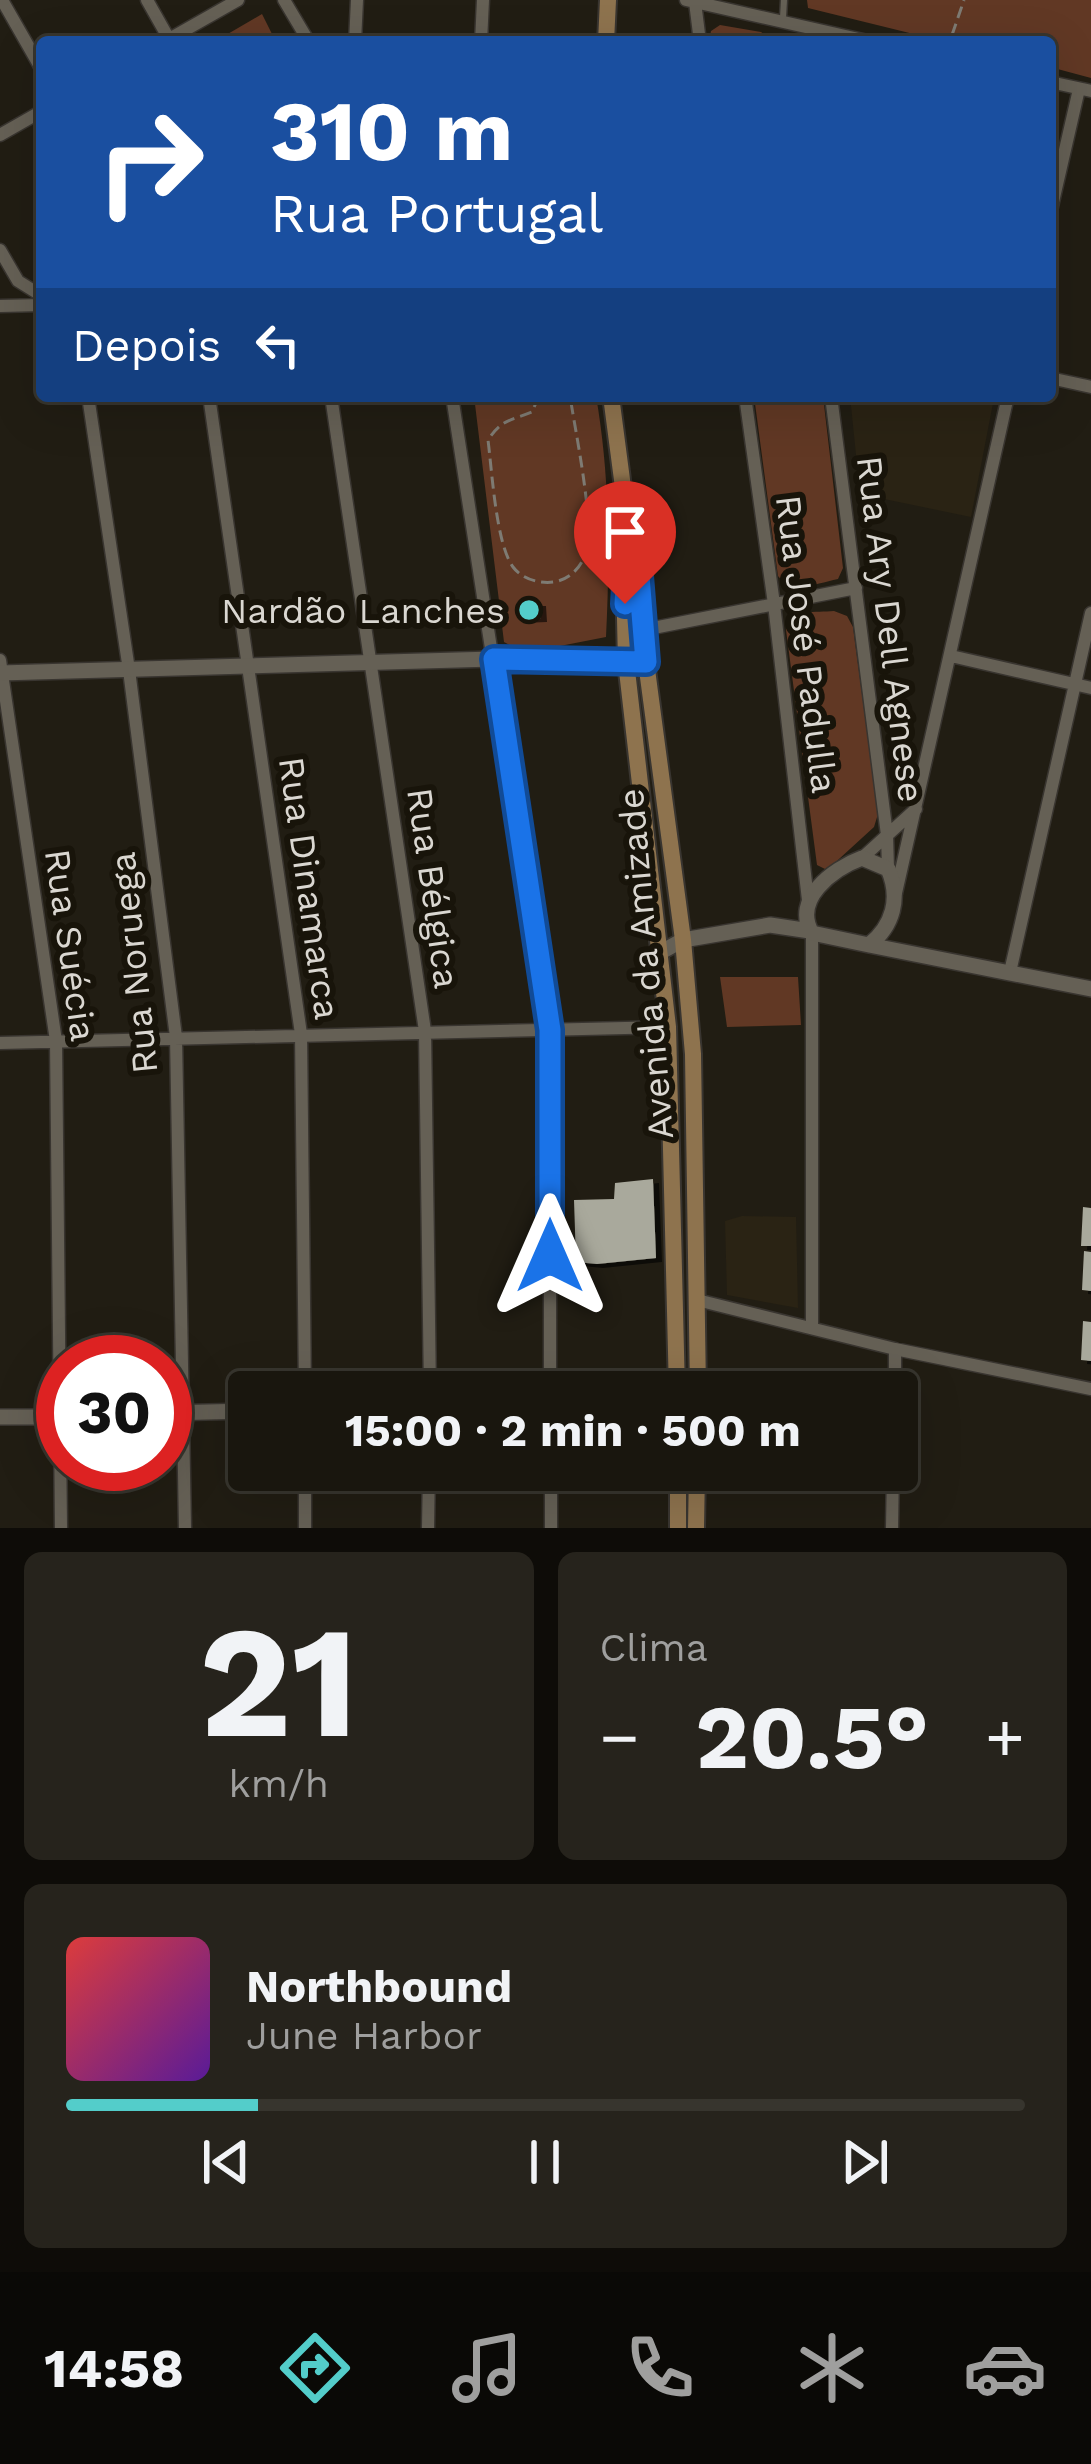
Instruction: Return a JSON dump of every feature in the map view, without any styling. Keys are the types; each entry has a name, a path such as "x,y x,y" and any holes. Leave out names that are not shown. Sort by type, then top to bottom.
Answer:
{"main road":[{"path":"605,36 608,0"},
{"name":"Avenida da Amizade","path":"612,402 639,576 626,662 668,1027 676,1371"},
{"name":"Avenida da Amizade","path":"634,631 646,662 683,940 693,1054 698,1371"},
{"path":"668,1027 682,1030 693,1054"},
{"path":"678,1491 678,1528"},
{"path":"696,1528 697,1491"}],"street":[{"path":"2,0 36,60"},
{"path":"147,0 164,36"},
{"path":"173,36 238,0"},
{"path":"284,0 305,36"},
{"path":"354,36 357,0"},
{"path":"481,36 483,0"},
{"path":"699,36 690,1 845,36"},
{"path":"782,22 784,36"},
{"path":"1056,194 1085,90"},
{"path":"0,135 36,114"},
{"path":"0,250 18,280 36,296"},
{"path":"0,306 36,302"},
{"path":"1056,379 1091,387"},
{"name":"Rua Noruega","path":"89,402 176,1037 182,1335"},
{"name":"Rua Dinamarca","path":"210,402 301,1034 305,1371"},
{"name":"Rua Bélgica","path":"332,402 425,1031 430,1371"},
{"path":"453,402 550,1030 550,1371"},
{"name":"Rua José Padulla","path":"746,402 807,903"},
{"name":"Rua Ary Dell Agnese","path":"832,402 889,869"},
{"path":"869,945 890,920 1007,402"},
{"path":"634,631 856,588"},
{"path":"1010,972 1091,613"},
{"path":"951,656 1091,688"},
{"path":"1,668 129,670 494,659 646,662"},
{"name":"Rua Suécia","path":"1,668 56,1041 61,1335"},
{"path":"770,925 807,903 845,865 862,858 917,808"},
{"path":"862,858 889,869 896,894"},
{"path":"807,903 805,916 811,932 812,1328"},
{"path":"890,920 901,941 916,953"},
{"path":"661,952 683,940 770,925 1091,989"},
{"path":"0,1043 668,1027"},
{"path":"697,1300 896,1349 1091,1389"},
{"path":"895,1371 896,1349"},
{"path":"192,1412 228,1411"},
{"path":"0,1418 36,1417"},
{"name":"Rua Suécia","path":"61,1491 61,1528"},
{"name":"Rua Noruega","path":"185,1491 185,1528"},
{"path":"304,1528 305,1491"},
{"path":"428,1528 429,1491"},
{"path":"550,1491 551,1528"},
{"path":"892,1528 893,1491"}],"lane":[{"path":"782,22 784,0"}],"path":[{"path":"952,35 964,0"},
{"path":"536,402 532,412 507,420 488,440 503,547 514,568 529,580 545,583 574,573 586,551 588,524 571,402"}],"shaded area":[{"path":"807,0 1091,0 1091,78 1056,69 1056,36 922,36 808,8"},
{"path":"262,14 273,36 224,36"},
{"path":"720,25 767,36 710,36"},
{"path":"475,402 597,402 608,516 606,637 524,653 504,642"},
{"path":"755,402 824,402 843,568 838,579 814,585 791,585 778,576"},
{"path":"851,402 993,402 971,517 860,494"},
{"path":"834,611 847,616 853,627 878,814 874,827 827,870 817,865 786,630 799,615"},
{"path":"720,977 798,977 801,1025 727,1027"},
{"path":"742,1216 796,1217 798,1308 727,1295 725,1221"}],"building":[{"name":"Nardão Lanches","path":"517,602 540,602 541,618 518,619"},
{"path":"653,1179 656,1258 576,1262 574,1200 614,1199 615,1183"},
{"path":"1083,1207 1091,1208 1091,1246 1081,1246"},
{"path":"1084,1251 1091,1252 1091,1291 1082,1290"},
{"path":"1083,1321 1091,1322 1091,1361 1081,1360"}],"place":[{"name":"Nardão Lanches","path":"529,610"}],"route":[{"path":"550,1256 550,1030 494,659 646,662 639,576 629,533 625,604"}]}
